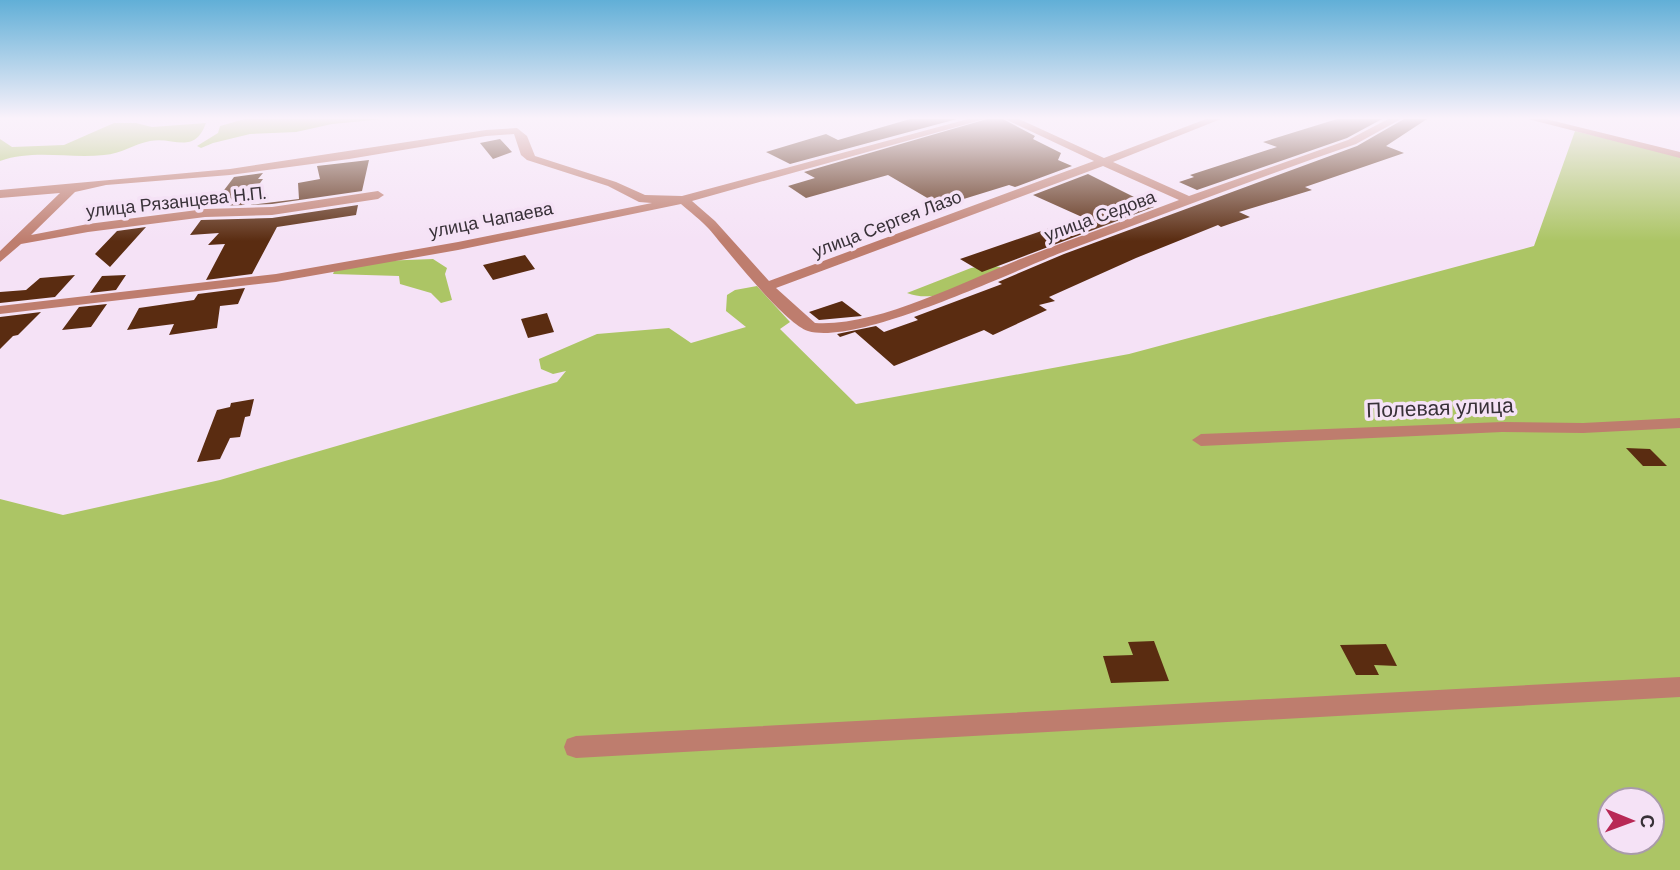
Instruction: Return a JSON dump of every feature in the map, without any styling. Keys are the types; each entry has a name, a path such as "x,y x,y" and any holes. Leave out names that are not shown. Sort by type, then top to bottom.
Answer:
{"street":[{"path":"0,194 71,189 106,182 266,167 313,160"},
{"path":"536,160 612,184 643,199 684,200 711,223 767,286"},
{"name":"улица Чапаева","path":"0,310 276,278 458,246 684,200 832,160"},
{"path":"1099,160 1190,201"},
{"name":"улица Сергея Лазо","path":"767,286 1114,160"},
{"name":"улица Седова","path":"767,286 800,320 811,327 856,324 950,295 1025,262 1298,160"},
{"path":"0,258 71,189"},
{"name":"улица Рязанцева Н.П.","path":"19,241 88,228 205,213 272,211 378,195"},
{"name":"Полевая улица","path":"1201,440 1502,427 1583,428 1680,423"},
{"path":"576,747 1680,687"}],"green space":[{"path":"1565,160 1680,160 1680,870 0,870 0,499 63,515 220,480 557,382 566,371 553,374 541,369 539,359 597,334 669,328 691,343 746,327 726,311 727,295 735,290 757,286 790,322 780,329 856,404 1129,354 1534,246"},
{"path":"433,259 447,268 445,274 452,300 441,303 431,293 400,284 399,276 333,274 335,269 381,261"},
{"path":"988,265 1000,267 1001,270 943,294 919,296 907,293 971,268"}],"building":[{"path":"369,160 362,191 272,204 249,205 299,199 298,183 320,179 317,166"},
{"path":"781,160 806,160 790,164"},
{"path":"847,160 1058,160 1072,166 1015,187 1009,185 941,206 888,175 806,198 788,186 815,178 804,172"},
{"path":"1238,160 1285,160 1197,190 1179,182 1194,177 1190,175"},
{"path":"1320,160 1385,160 1305,187 1312,190 1239,212 1250,217 1221,227 1218,225 1136,258 1049,297 1055,301 1039,305 1047,310 993,335 984,330 894,366 855,332 840,337 837,334 876,326 884,332 918,320 914,317 1002,284 998,282 1064,254"},
{"path":"263,173 258,179 263,179 244,205 212,206 234,177"},
{"path":"1088,174 1154,207 982,272 960,259 1082,217 1033,195"},
{"path":"358,205 356,215 277,227 252,274 206,280 225,244 208,245 219,233 190,235 201,220 272,218"},
{"path":"146,227 110,267 95,254 117,231"},
{"path":"525,255 535,269 493,280 483,265"},
{"path":"75,275 55,297 0,303 0,292 26,290 40,278"},
{"path":"126,275 116,290 90,293 102,276"},
{"path":"245,288 238,304 220,306 217,328 169,335 174,324 127,330 139,308 194,300 198,294"},
{"path":"842,301 862,316 819,320 809,312"},
{"path":"107,304 91,327 62,330 79,307"},
{"path":"41,312 18,335 13,336 0,349 0,317"},
{"path":"547,313 554,332 528,338 521,319"},
{"path":"254,399 250,416 245,417 240,437 230,438 220,459 197,462 217,410 230,407 231,403"},
{"path":"1626,448 1650,449 1667,466 1643,466"},
{"path":"1154,641 1169,681 1111,683 1103,656 1133,655 1128,642"},
{"path":"1386,644 1397,666 1374,665 1379,675 1356,675 1340,645"}]}
